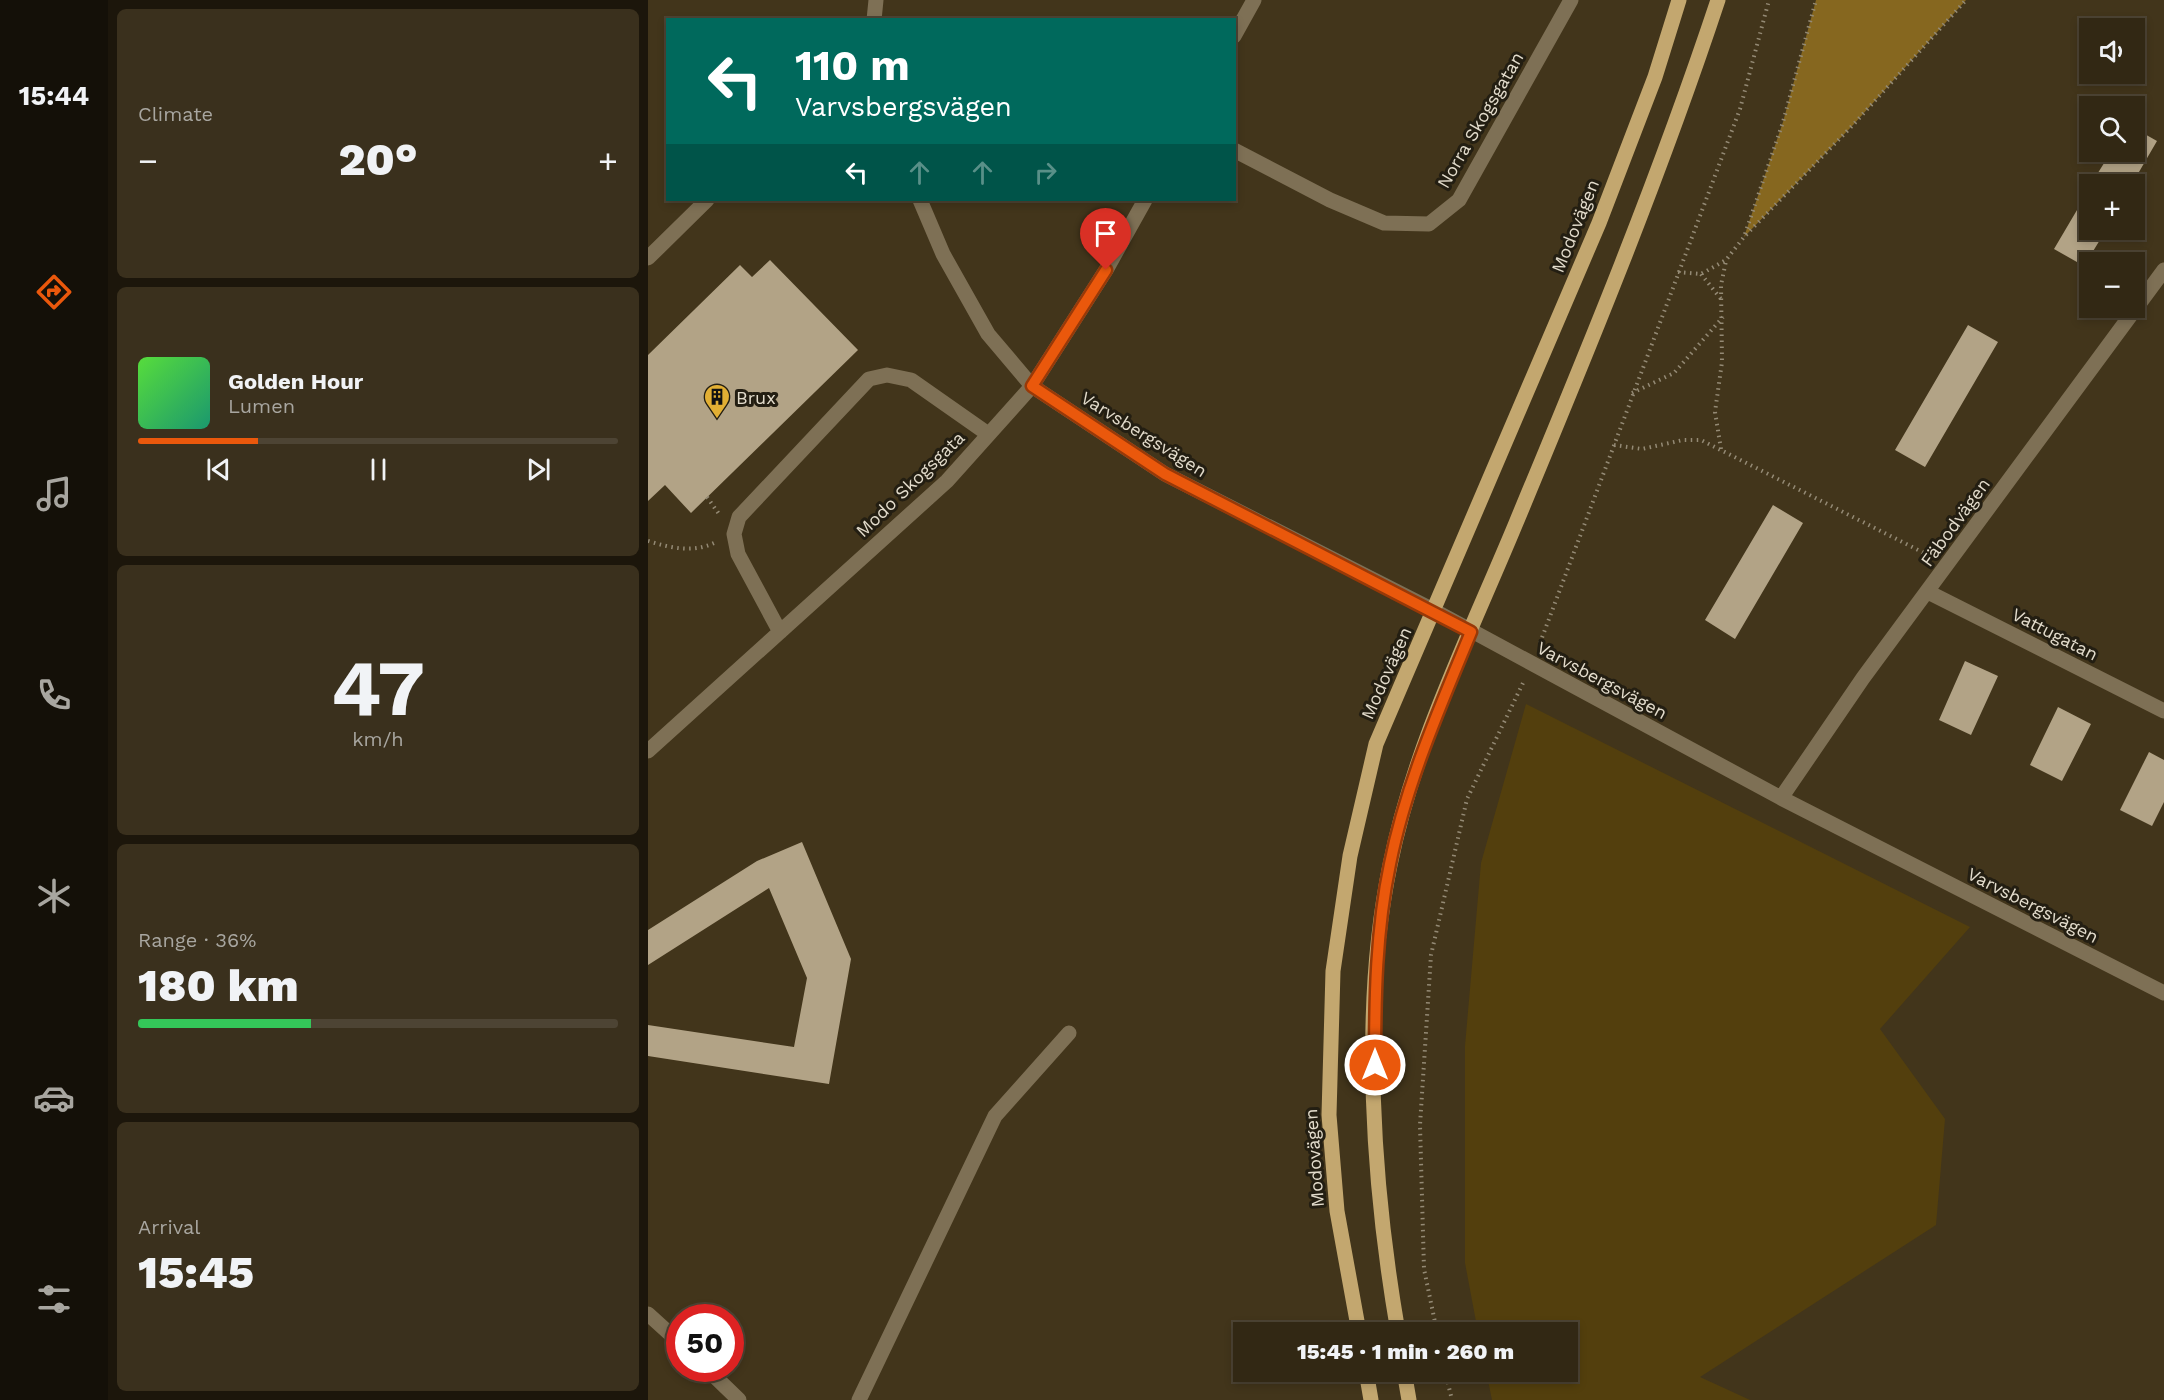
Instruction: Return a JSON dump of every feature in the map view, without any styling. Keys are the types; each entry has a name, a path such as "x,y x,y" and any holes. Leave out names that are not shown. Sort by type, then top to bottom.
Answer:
{"main road":[{"name":"Modovägen","path":"1357,1322 1337,1211 1329,1115 1334,971 1350,856 1376,744 1435,611 1599,223 1655,77 1679,0"},
{"path":"1397,1322 1381,1207 1375,1120 1375,975 1390,864 1420,756 1632,241 1689,87 1718,0"},
{"path":"1368,1382 1371,1400"},
{"path":"1406,1382 1409,1400"}],"street":[{"path":"874,18 876,0"},
{"path":"1236,32 1254,0"},
{"name":"Norra Skogsgatan","path":"1236,151 1330,200 1384,223 1429,224 1459,200 1571,0"},
{"path":"648,258 706,201"},
{"name":"Varvsbergsvägen","path":"920,201 943,254 988,334 1032,386 1165,474 1435,611 1780,798 2164,993"},
{"name":"Modo Skogsgata","path":"648,751 947,481 1032,386 1106,270 1144,201"},
{"name":"Fäbodvägen","path":"1780,798 1863,678 2164,270"},
{"path":"780,632 738,554 734,534 739,517 869,379 887,375 911,380 988,434"},
{"name":"Vattugatan","path":"1928,592 2164,711"},
{"path":"859,1400 995,1116 1069,1033"},
{"path":"648,1314 666,1330"},
{"path":"720,1382 739,1400"}],"path":[{"path":"1744,237 1783,122 1816,0"},
{"path":"1678,272 1701,274 1726,260 1744,237 1853,125 1966,0"},
{"path":"1721,450 1715,412 1722,362 1721,285 1726,260"},
{"path":"1701,274 1722,300"},
{"path":"1632,393 1674,373 1723,317"},
{"path":"1614,445 1642,449 1683,440 1701,440 1948,565"},
{"path":"648,541 675,549 702,548 734,534 707,497"},
{"path":"1448,1382 1452,1400"}],"shaded area":[{"path":"1816,0 1966,0 1853,125 1744,237 1783,122"},
{"path":"1526,704 1970,927 1880,1029 1945,1119 1936,1225 1700,1377 1750,1400 1492,1400 1488,1382 1578,1382 1578,1322 1476,1322 1465,1263 1465,1046 1481,863"}],"building":[{"path":"2145,134 2157,141 2145,162"},
{"path":"2105,162 2145,162 2138,174 2097,174"},
{"path":"2079,207 2079,240 2100,240 2093,252 2079,252 2079,263 2054,249"},
{"name":"Brux","path":"770,260 858,350 691,513 665,485 648,501 648,355 740,265 752,277"},
{"path":"1968,325 1998,342 1925,467 1895,450"},
{"path":"1773,505 1803,523 1735,639 1705,620"},
{"path":"1965,661 1998,676 1971,735 1939,720"},
{"path":"2058,707 2091,724 2062,781 2030,765"},
{"path":"2149,752 2164,760 2164,802 2152,826 2120,810"},
{"path":"802,842 851,959 829,1084 648,1056 648,1025 794,1047 807,978 769,888 648,965 648,930 757,861"}],"place":[{"name":"Brux","path":"717,420"}],"route":[{"path":"1106,270 1032,386 1165,474 1435,611 1471,632 1420,756 1390,864 1375,975 1375,1065"}]}
